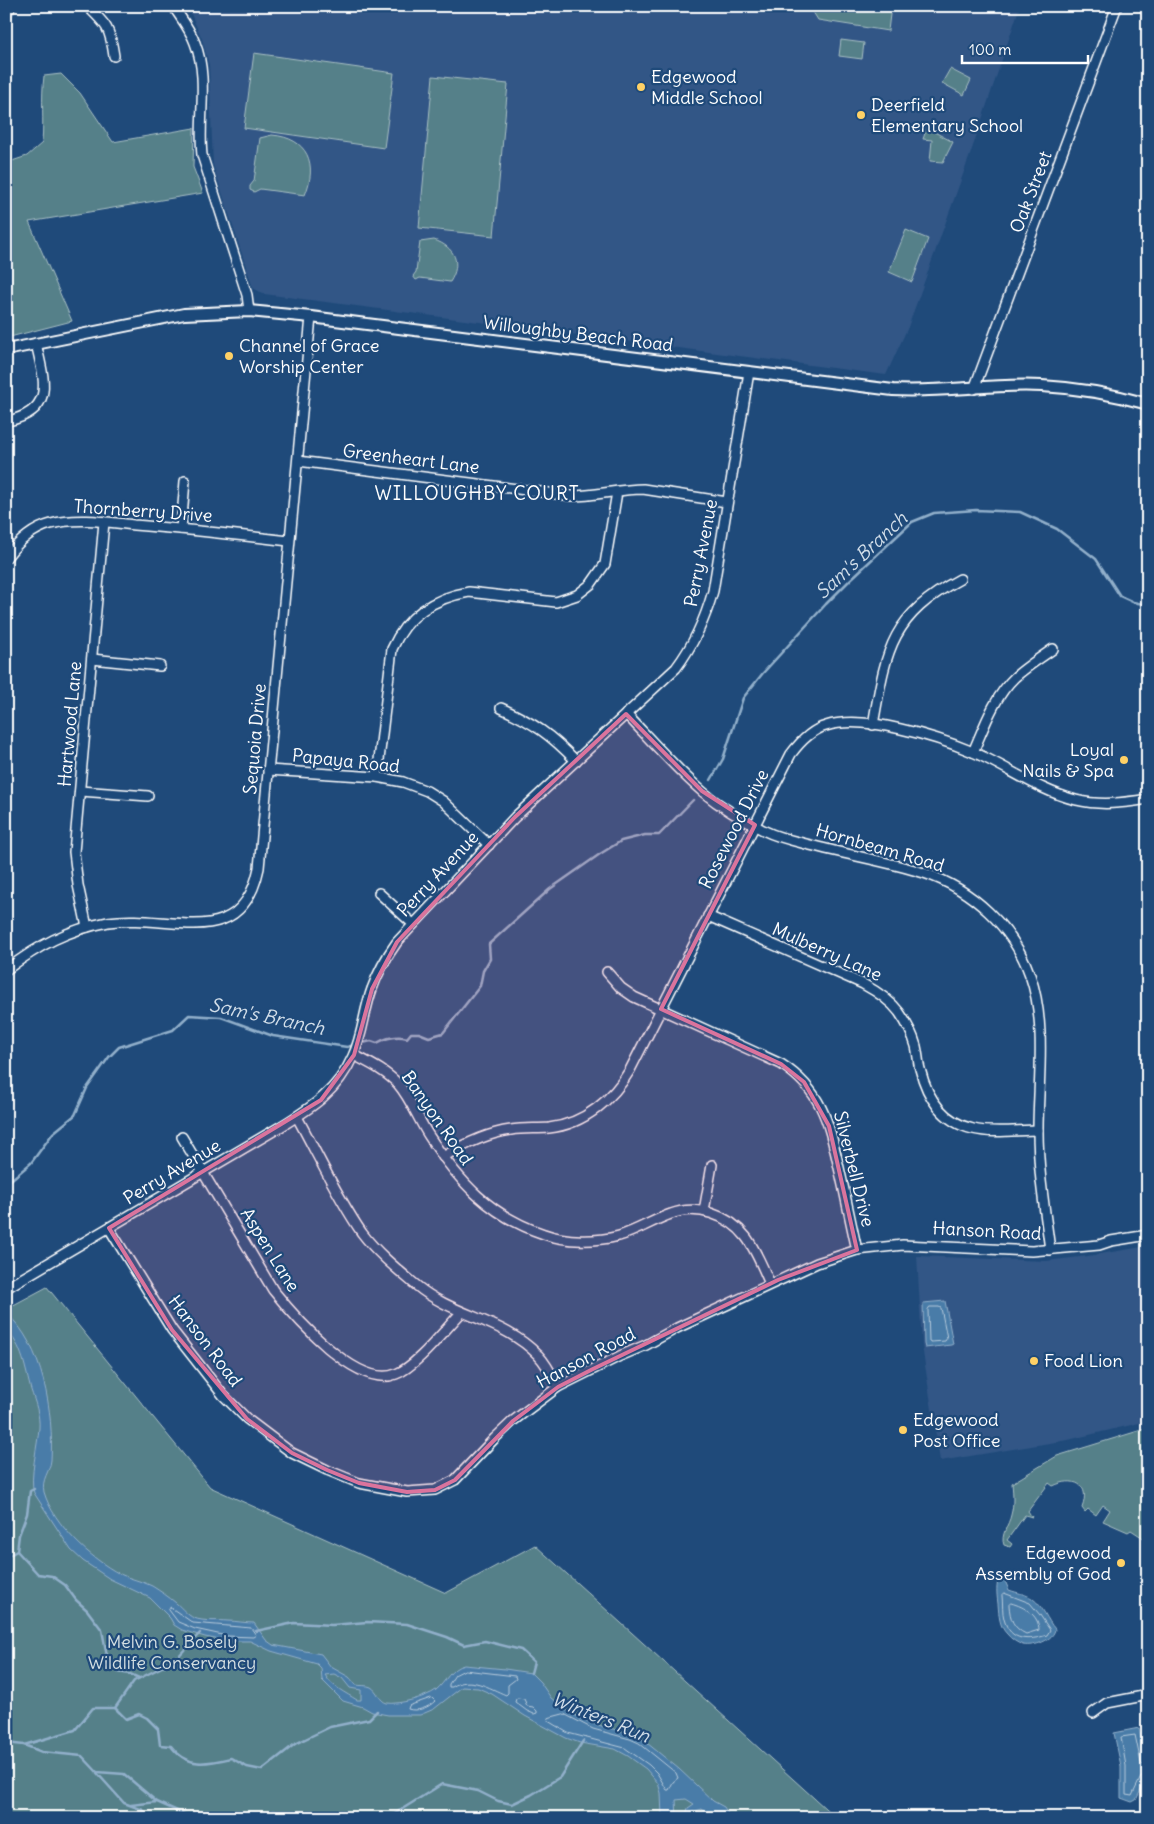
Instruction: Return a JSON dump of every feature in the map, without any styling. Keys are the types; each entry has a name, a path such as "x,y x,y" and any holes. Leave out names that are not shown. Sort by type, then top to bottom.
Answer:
{"street":[{"path":"6,14 11,6"},
{"path":"87,6 106,24 111,35 114,56"},
{"path":"173,6 195,42 200,60 202,85 200,136 202,155 247,295 249,311"},
{"name":"Oak Street","path":"974,389 1117,6"},
{"name":"Willoughby Beach Road","path":"6,350 171,316 249,311 311,317 893,390 916,392 1042,386 1115,395 1148,404"},
{"name":"Sequoia Drive","path":"6,970 33,950 69,932 110,922 134,920 209,924 219,922 234,914 251,897 256,886 260,868 311,317"},
{"path":"8,421 22,418 32,412 39,405 43,395 44,387 36,343"},
{"name":"Perry Avenue","path":"6,1288 110,1228 321,1100 342,1075 354,1055 372,988 379,972 398,942 515,817 626,714 655,690 676,668 687,654 706,617 713,591 750,372"},
{"name":"Greenheart Lane","path":"298,462 572,496 598,496 630,489 643,489 727,502"},
{"path":"180,529 185,481"},
{"path":"376,777 392,649 397,638 412,618 420,610 436,601 469,592 556,602 576,595 591,584 605,564 617,492"},
{"name":"Thornberry Drive","path":"6,558 24,539 42,527 66,521 104,522 290,541"},
{"name":"Hartwood Lane","path":"87,927 74,860 104,522"},
{"path":"873,725 887,654 897,634 916,609 930,596 960,579"},
{"path":"973,752 1003,691 1014,678 1053,649"},
{"path":"92,659 160,666"},
{"path":"501,708 548,734 576,761"},
{"name":"Hornbeam Road","path":"626,714 702,791 733,814 780,837 924,874 950,884 967,895 1001,924 1017,948 1030,974 1037,1001 1039,1029 1038,1130 1040,1182 1050,1250"},
{"name":"Rosewood Drive","path":"443,1157 487,1136 510,1130 564,1125 592,1112 604,1103 624,1080 791,754 800,742 812,732 824,726 851,723 898,729 946,742 973,752 1052,792 1074,799 1094,804 1115,804 1148,799"},
{"name":"Papaya Road","path":"268,770 376,777 403,782 427,791 443,801 488,844"},
{"path":"80,790 148,796"},
{"path":"379,893 413,924"},
{"name":"Mulberry Lane","path":"708,916 863,984 881,995 899,1012 910,1031 916,1047 919,1068 932,1100 955,1122 972,1129 981,1130 1038,1130"},
{"name":"Silverbell Drive","path":"607,972 621,988 634,997 781,1064 804,1082 816,1098 829,1126 858,1250"},
{"name":"Banyon Road","path":"354,1055 384,1072 397,1083 451,1169 462,1182 489,1206 507,1218 526,1228 546,1235 601,1239 618,1236 670,1214 683,1211 704,1211 728,1221 739,1229 747,1238 770,1284"},
{"path":"297,1116 345,1207 363,1234 378,1250 418,1288 440,1302 514,1336 528,1346 539,1357 558,1387"},
{"name":"Aspen Lane","path":"182,1137 273,1290 289,1310 330,1350 366,1373 386,1376 394,1375 404,1370 462,1312"},
{"path":"704,1211 712,1165"},
{"name":"Hanson Road","path":"110,1228 172,1330 223,1395 247,1419 292,1453 326,1470 359,1483 407,1492 423,1492 446,1485 460,1475 513,1421 558,1387 593,1368 646,1345 817,1263 858,1250 887,1246 918,1244 1002,1250 1050,1250 1099,1245 1110,1241 1148,1235"},
{"path":"1093,1713 1107,1704 1148,1695"}],"highlighted area":[{"path":"626,714 702,791 755,825 661,1009 781,1064 804,1082 829,1126 857,1250 778,1280 558,1387 513,1421 455,1480 435,1490 407,1492 359,1483 327,1470 292,1453 247,1419 172,1330 109,1228 321,1100 354,1055 372,989 397,942 515,817"}],"shaded area":[{"path":"183,6 1020,6 970,155 908,327 886,375 264,294 253,288 213,165 209,65 202,39 191,14"},
{"path":"1148,1246 1148,1421 1068,1440 940,1461 922,1346 917,1256 1046,1261"}],"green space":[{"path":"814,6 891,6 888,31 818,20 813,12"},
{"path":"841,40 864,43 862,59 839,56"},
{"path":"254,53 394,73 384,148 244,128"},
{"path":"950,69 971,80 964,95 942,83"},
{"path":"61,74 80,93 113,142 194,128 193,167 203,193 29,222 72,321 6,338 6,163 27,156 42,143 44,76"},
{"path":"433,76 508,84 494,236 419,228"},
{"path":"927,128 953,142 943,162 930,161 932,140 923,139"},
{"path":"272,135 294,141 307,154 310,163 310,173 305,195 260,189 254,192 250,190 250,186 254,181 260,138"},
{"path":"906,230 928,239 912,282 889,272"},
{"path":"434,240 447,247 454,256 456,268 450,282 420,278 416,280 413,276 416,272 420,242"},
{"name":"Melvin G. Bosely Wildlife Conservancy","path":"47,1287 210,1487 446,1593 535,1545 836,1818 6,1818 6,1309"},
{"path":"1148,1428 1148,1541 1131,1530 1128,1532 1103,1521 1110,1510 1103,1505 1096,1515 1088,1509 1085,1512 1082,1508 1084,1493 1082,1488 1079,1484 1068,1482 1053,1486 1049,1483 1028,1511 1032,1517 1025,1515 1007,1540 1012,1544 1010,1547 1004,1545 1004,1534 1013,1507 1012,1483 1057,1456"}],"water":[{"path":"945,1301 953,1344 925,1348 923,1303"},
{"path":"6,1313 19,1326 29,1342 44,1380 50,1422 51,1460 43,1487 44,1492 64,1528 97,1559 124,1576 152,1586 194,1618 254,1623 266,1640 273,1645 321,1654 331,1667 349,1677 356,1685 371,1687 387,1703 405,1702 432,1693 440,1687 455,1669 464,1665 531,1673 551,1698 570,1713 594,1724 632,1734 642,1739 679,1769 713,1801 724,1807 731,1818 708,1818 707,1813 702,1809 692,1812 689,1815 690,1818 685,1818 688,1808 694,1804 686,1799 676,1800 677,1818 662,1818 661,1793 658,1783 646,1769 628,1756 615,1749 580,1743 566,1738 525,1716 492,1694 478,1688 462,1687 434,1709 420,1715 388,1715 372,1712 343,1701 322,1680 321,1668 317,1664 271,1651 250,1641 226,1641 205,1637 182,1630 174,1625 170,1618 150,1598 110,1579 83,1561 71,1550 34,1493 34,1461 39,1428 38,1413 20,1350 6,1330","holes":["334,1674 342,1678 350,1688 361,1690 361,1700 357,1700 331,1683 325,1675"]},
{"path":"1001,1578 1005,1581 1009,1590 1028,1596 1040,1605 1055,1629 1051,1636 1038,1644 1027,1645 1023,1645 1010,1638 1001,1624 999,1612 997,1586"},
{"path":"1139,1728 1148,1776 1136,1800 1132,1802 1121,1798 1121,1766 1114,1733"}],"waterway":[{"name":"Sam's Branch","path":"711,780 723,759 743,698 763,673 851,579 912,522 934,513 976,510 1020,512 1057,529 1096,559 1120,596 1133,602 1148,605"},
{"name":"Sam's Branch","path":"359,1044 371,1041 377,1043 395,1037 407,1038 411,1033 419,1033 429,1037 443,1033 480,986 483,971 490,959 489,944 550,889 621,841 645,835 659,835 693,800"},
{"name":"Sam's Branch","path":"6,1184 31,1163 53,1133 75,1115 87,1088 109,1057 119,1047 173,1030 189,1015 221,1017 273,1036 347,1047 354,1045"},
{"path":"34,1489 30,1491 27,1514 19,1535 17,1551 38,1574 52,1576 65,1585 102,1630 107,1656 118,1672 139,1678"},
{"path":"6,1557 17,1551"},
{"path":"256,1631 294,1623 332,1625 367,1622 407,1624 447,1637 464,1645 485,1641 521,1650 534,1662 531,1673"},
{"path":"24,1745 75,1730 93,1708 115,1708 134,1681 174,1661 200,1633"},
{"path":"115,1708 126,1719 139,1714 147,1718 158,1729 160,1745 171,1746 177,1753 190,1761 205,1763 231,1758 247,1767 262,1770 295,1744 330,1727 369,1719 377,1711"},
{"path":"388,1818 442,1784 478,1791 498,1801 512,1804 560,1777 583,1741"},
{"path":"6,1743 24,1745 42,1752 82,1756 97,1772 124,1774 157,1802 193,1818"},
{"path":"97,1773 124,1803 143,1810 150,1818"},
{"path":"131,1805 157,1802"},
{"path":"262,1818 273,1811 298,1818"}],"place":[{"name":"Edgewood Middle School","path":"641,87"},
{"name":"Deerfield Elementary School","path":"861,115"},
{"name":"Channel of Grace Worship Center","path":"229,356"},
{"name":"Loyal Nails & Spa","path":"1124,760"},
{"name":"Food Lion","path":"1034,1361"},
{"name":"Edgewood Post Office","path":"903,1430"},
{"name":"Edgewood Assembly of God","path":"1121,1563"}],"district":[{"name":"WILLOUGHBY COURT","path":"477,493"}],"water label":[{"name":"Winters Run","path":"601,1717"}]}
